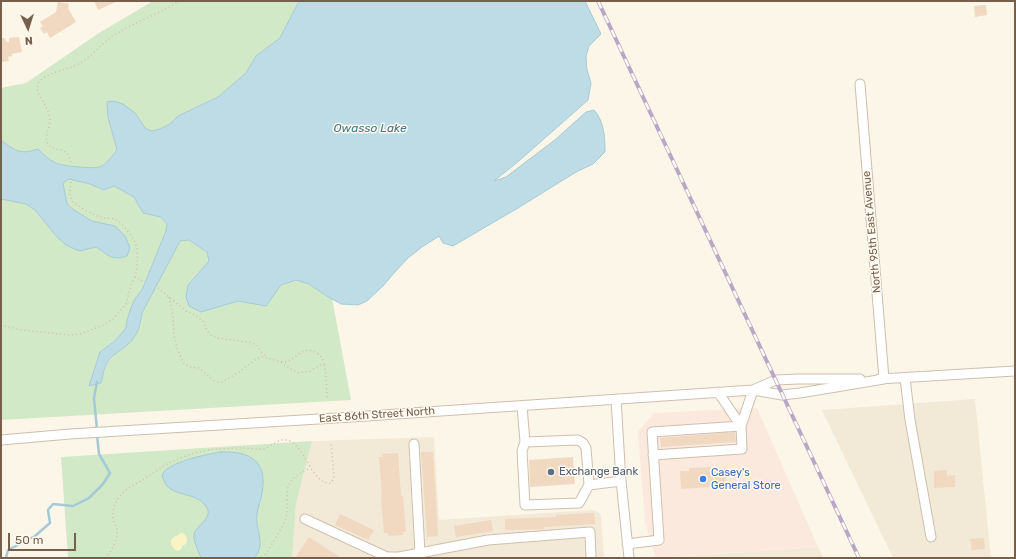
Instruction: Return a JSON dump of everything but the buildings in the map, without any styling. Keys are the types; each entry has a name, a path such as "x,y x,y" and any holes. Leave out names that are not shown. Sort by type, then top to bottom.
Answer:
{"street":[{"name":"North 95th East Avenue","path":"860,84 884,379"},
{"name":"East 86th Street North","path":"753,390 776,380 884,379 1015,370"},
{"path":"905,378 910,420 931,537"},
{"name":"East 86th Street North","path":"1,440 70,434 344,418 718,392 753,390 782,395 884,379"},
{"path":"653,455 742,449 741,426 753,390"},
{"path":"718,392 741,426"},
{"path":"616,399 628,558"},
{"path":"522,406 525,442 522,451 525,504 579,504 589,484 587,452 583,443 578,440 525,442"},
{"path":"627,544 659,540 652,432 741,426"},
{"path":"414,444 420,553"},
{"path":"589,484 621,481"},
{"path":"305,519 387,557 399,557 488,540 590,532 591,558"}],"path":[{"path":"70,162 69,156 66,152 52,148 46,141 50,117 38,94 38,85 40,81 55,72 70,68 82,62 114,35 179,1"},
{"path":"1,325 22,330 69,335 80,334 104,325 113,319 126,304 137,267 137,248 125,226 118,220 102,218 72,201 70,194 71,182"},
{"path":"135,277 143,281"},
{"path":"158,288 186,311 203,321 207,331 211,335 218,338 242,340 253,343 257,345 268,358"},
{"path":"169,297 173,316 174,335 177,348 184,364 199,368 213,380 222,382 240,372 256,359 262,357 286,363 301,352 312,351 321,356 323,360 326,374 327,398"},
{"path":"281,362 298,373 310,371 322,364 324,365"},
{"path":"105,558 116,540 117,531 113,513 117,500 122,493 168,463 185,456 214,449 264,449 274,443 286,439 295,445 305,458 310,468 326,484 331,483 334,478 331,442"},
{"path":"263,558 286,517 288,508 286,500 287,490 290,481 298,474 310,468"}],"shaded area":[{"path":"975,399 991,558 893,558 822,410"},
{"path":"757,408 818,547 656,558 645,523 638,432 654,413"},
{"path":"434,437 439,520 592,510 598,512 601,516 604,558 292,558 296,504 312,441"},
{"path":"818,547 823,558 656,558"}],"green space":[{"path":"153,1 301,1 297,5 280,38 256,56 246,73 218,97 178,116 170,124 152,131 145,128 136,114 107,102 108,117 117,150 104,165 95,168 59,164 53,162 38,149 22,152 10,147 1,140 1,88 26,83 99,33"},
{"path":"69,179 90,184 104,190 114,185 134,197 143,213 161,217 167,224 166,231 142,290 135,299 131,308 126,328 115,341 100,352 90,386 101,383 106,365 115,354 126,346 140,325 142,313 180,241 189,240 207,252 209,261 188,285 201,312 238,301 251,303 281,285 296,280 309,284 332,298 351,400 1,420 1,199 26,204 35,210 57,237 79,250 96,247 110,256 118,258 127,256 115,226 92,221 67,204 63,183"},
{"path":"312,441 296,504 292,558 68,558 61,457"}],"sand":[{"path":"181,533 185,535 187,542 177,551 172,546 171,540"}],"water":[{"name":"Owasso Lake","path":"301,1 585,1 601,34 589,46 586,56 587,70 591,83 588,100 494,181 506,177 556,139 586,112 594,110 600,119 604,135 605,152 593,164 576,172 453,246 443,243 439,236 408,258 383,286 367,301 358,305 341,304 309,284 296,280 281,285 266,306 238,301 201,312 189,306 186,297 188,285 209,261 207,252 189,240 180,241 142,313 139,327 130,343 108,362 104,369 101,383 89,386 100,352 115,341 126,328 131,308 135,299 142,290 166,231 167,224 161,217 143,213 134,197 114,186 104,190 90,184 69,179 63,183 67,204 92,221 115,226 125,236 130,248 127,256 118,258 107,255 96,247 79,251 66,245 57,237 35,210 26,204 1,199 1,140 10,147 22,152 38,149 53,162 59,164 95,168 104,165 117,150 108,117 107,102 114,101 123,104 136,114 145,128 152,131 170,124 178,116 218,97 246,73 256,56 280,38 297,5"},
{"path":"221,452 240,453 248,456 255,460 262,473 262,493 257,511 260,546 254,558 201,558 195,543 194,534 208,515 207,508 198,499 171,489 166,485 163,479 162,475 165,470 172,466 188,459"}],"waterway":[{"path":"97,382 94,398 97,430"},
{"path":"6,558 8,550 35,536 50,523 48,510 53,504 73,506 89,498 103,484 110,473 99,454 97,435"}],"railway":[{"path":"598,1 859,558"}],"place":[{"name":"Exchange Bank","path":"551,472"},
{"name":"Casey's General Store","path":"703,479"}]}
